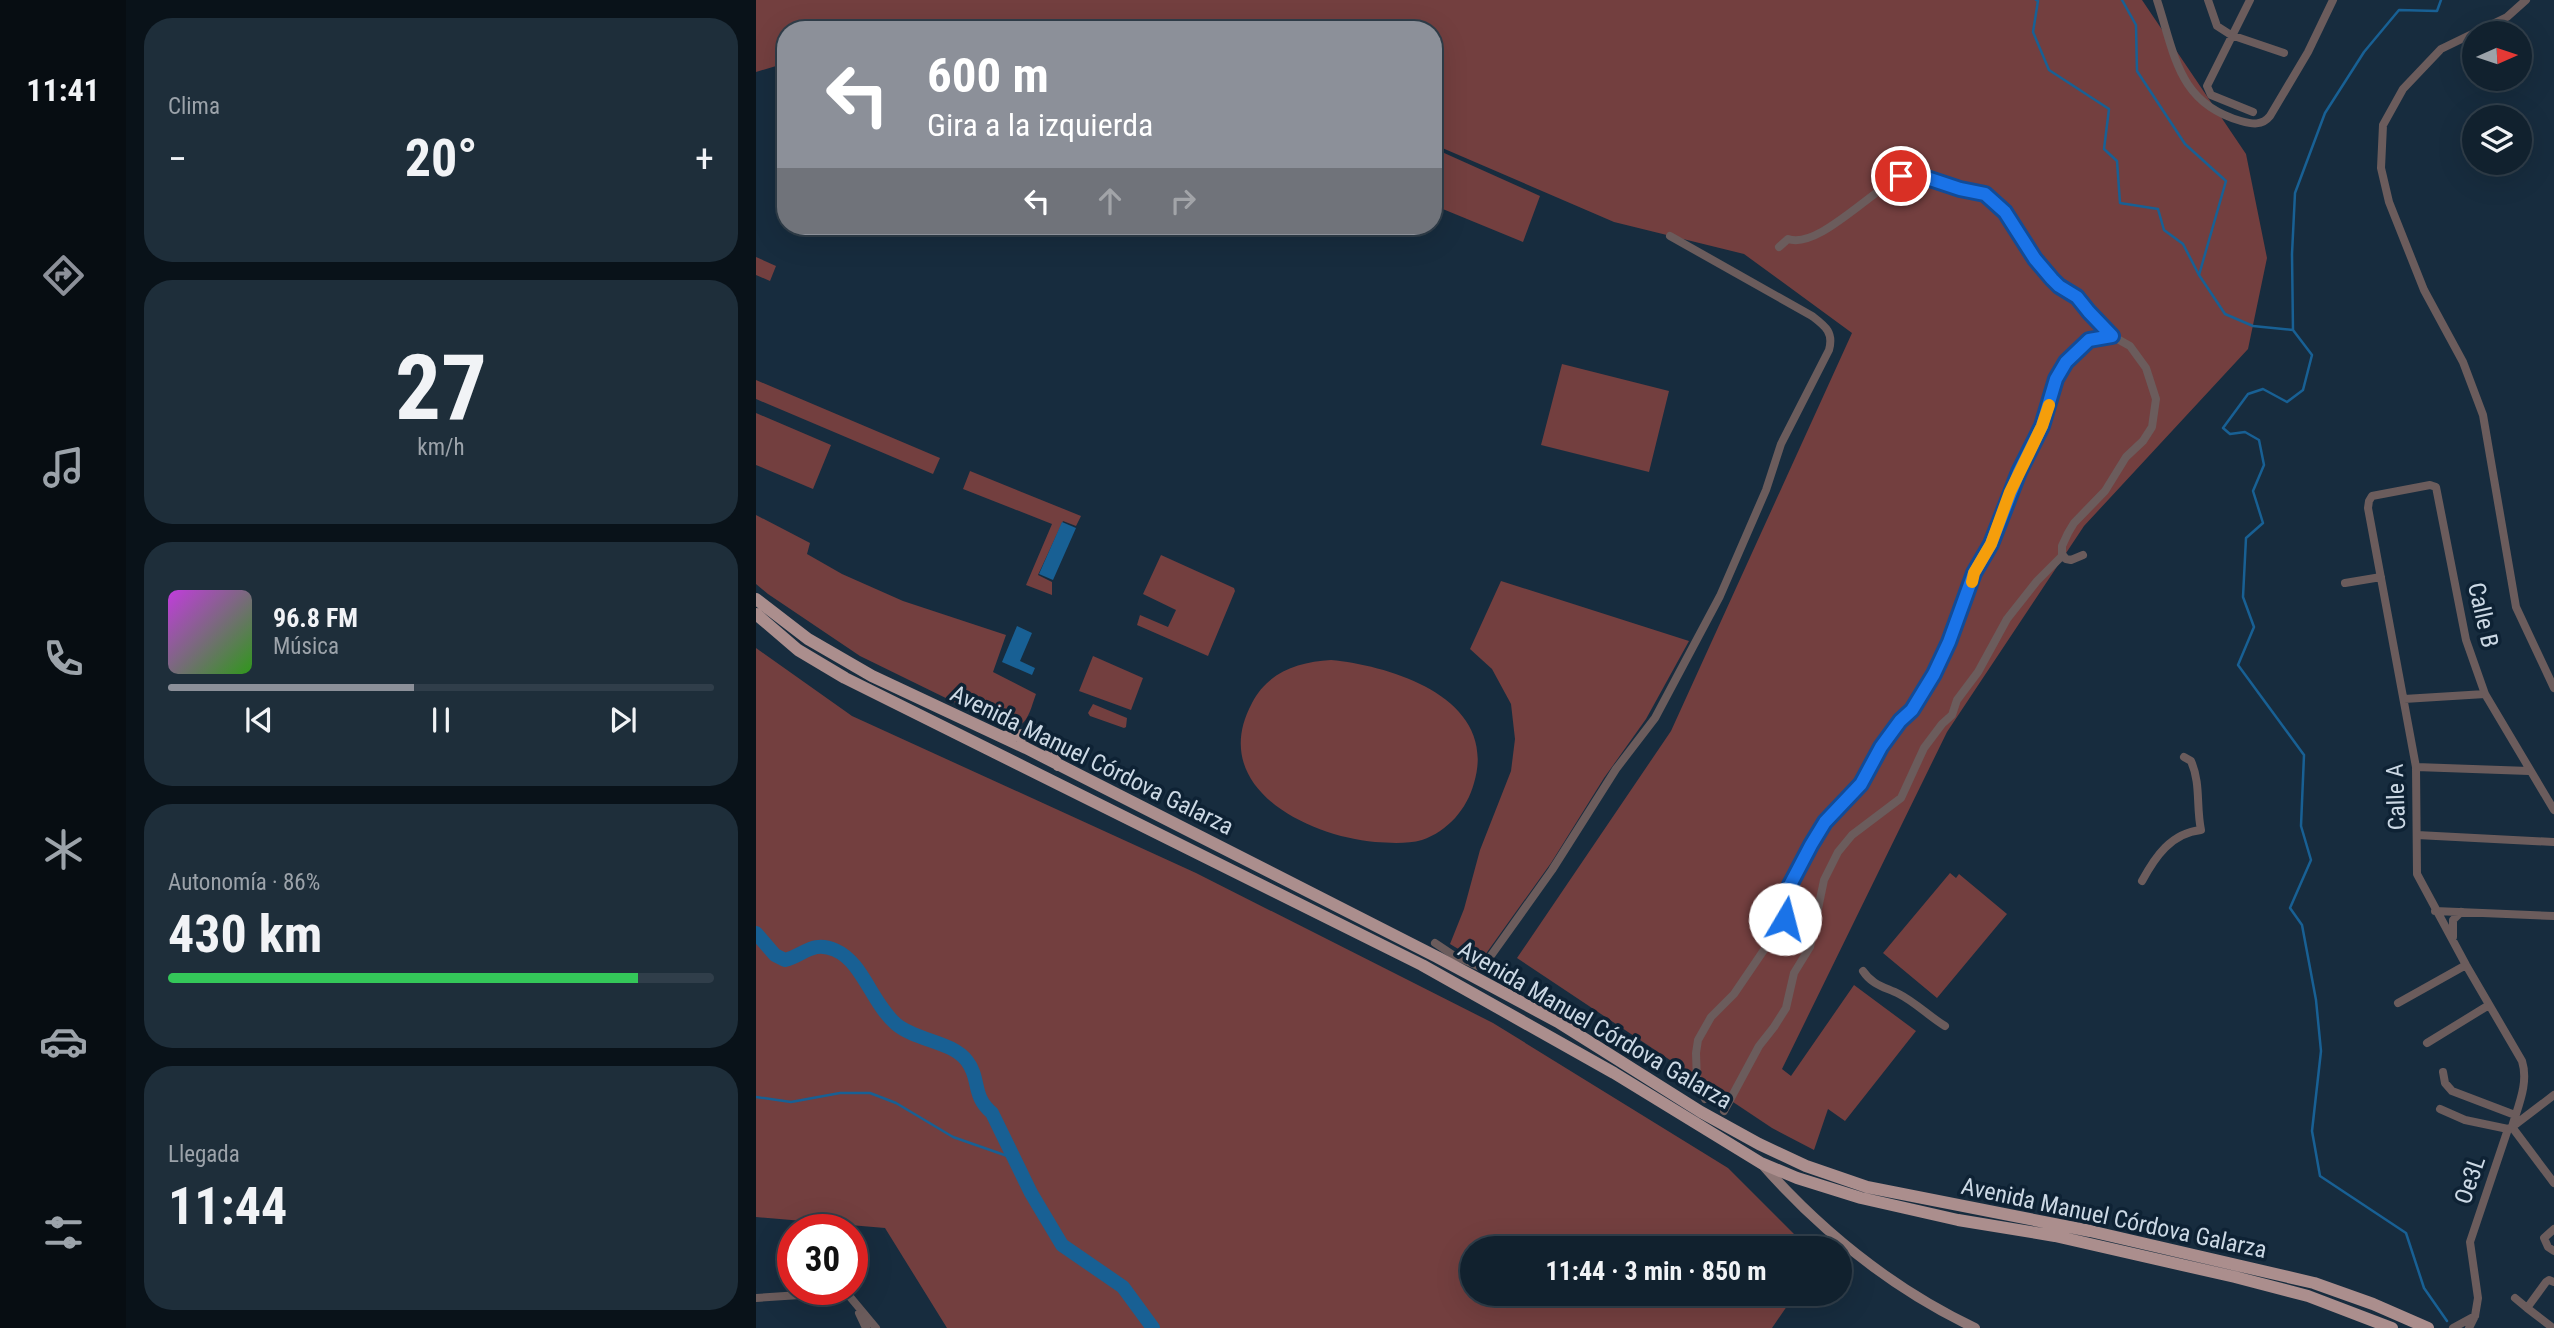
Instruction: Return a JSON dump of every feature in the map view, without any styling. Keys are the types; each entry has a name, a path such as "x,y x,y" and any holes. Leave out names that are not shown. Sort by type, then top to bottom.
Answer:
{"main road":[{"name":"Avenida Manuel Córdova Galarza","path":"756,599 839,659 1003,737 1312,892 1534,1009 1701,1112 1806,1166 1867,1187 2089,1238 2308,1296 2392,1328"},
{"name":"Avenida Manuel Córdova Galarza","path":"756,614 798,650 845,678 1410,958 1614,1073 1761,1163 1797,1178 1861,1198 2089,1238 2314,1283 2373,1304 2428,1328"},
{"path":"1003,737 1023,735 1034,730"},
{"path":"1049,742 1054,759 1059,765"},
{"path":"1761,1163 1788,1194 1832,1235 1890,1278 1975,1328"}],"street":[{"path":"2157,0 2182,76 2199,100 2227,117 2258,124 2270,116 2308,52 2333,0"},
{"path":"2207,0 2217,26 2231,35 2284,53"},
{"path":"2250,0 2207,86 2211,95 2253,112"},
{"path":"2526,0 2507,17 2441,49 2403,89 2384,125 2381,168 2389,202 2424,290 2463,362 2483,415 2516,607 2554,688"},
{"path":"1779,247 1788,239 1798,240 1819,233 1908,174 1960,189 1977,190 2005,212 2035,259 2052,279 2077,297 2112,336 2130,346 2146,368 2154,389 2154,419 2148,434 2126,457 2105,491 2074,523 2062,546 2063,555"},
{"path":"1435,943 1452,955 1480,967 1490,957 1552,870 1616,769 1655,718 1720,596 1766,490 1781,444 1829,350 1830,335 1827,327 1812,316 1670,236"},
{"path":"1705,1099 1697,1082 1698,1040 1711,1017 1734,994 1785,919 1790,885 1825,822 1861,784 1881,747 1900,721 1912,710 1934,674 1949,642 1974,573 1991,544 2019,472 2042,426 2056,379 2066,362 2089,340 2112,336"},
{"name":"Calle B","path":"2368,508 2372,496 2430,485 2437,487 2466,640 2485,694 2554,810"},
{"name":"Calle A","path":"2368,508 2416,767 2417,874 2435,911 2522,1061"},
{"path":"2063,555 2071,560 2083,555"},
{"path":"1724,1111 1759,1046 1786,1008 1794,973 1811,947 1824,880 1838,852 1852,835 1901,798 1924,748 1952,715 1957,699 1978,671 2007,619 2037,581 2063,555"},
{"path":"2345,583 2381,577"},
{"path":"2404,699 2485,694"},
{"path":"2142,881 2153,859 2161,851 2190,831 2201,830 2197,799 2199,784 2192,761 2184,757"},
{"path":"2416,767 2529,771"},
{"path":"2417,835 2552,841"},
{"path":"2435,911 2554,916"},
{"path":"2454,943 2453,920 2463,911"},
{"path":"2398,1003 2466,965"},
{"path":"1863,971 1868,979 1900,995 1945,1026"},
{"path":"2427,1044 2489,1005"},
{"name":"Oe3L","path":"2469,1328 2475,1316 2477,1284 2470,1242 2524,1085 2525,1069 2522,1061"},
{"path":"2443,1072 2445,1083 2452,1091 2515,1115"},
{"path":"2510,1128 2554,1095"},
{"path":"2440,1110 2465,1120 2510,1128 2554,1184"},
{"path":"2554,1229 2544,1238 2548,1247 2554,1251"},
{"path":"2527,1308 2546,1282 2554,1282"},
{"path":"756,1298 777,1297"},
{"path":"2515,1298 2553,1328"},
{"path":"855,1305 866,1328"},
{"path":"856,1305 876,1328"},
{"path":"2453,1328 2475,1316"}],"shaded area":[{"path":"756,0 2142,0 2246,154 2267,258 2248,349 2084,526 1947,732 1782,1069 1791,1076 1854,985 1916,1031 1845,1121 1828,1109 1814,1150 1772,1128 1517,958 1671,731 1852,333 1744,254 1614,222 1442,148 1442,21 777,21 777,66 756,72"},
{"path":"1442,152 1540,196 1523,242 1442,209"},
{"path":"756,257 776,266 770,281 756,275"},
{"path":"1562,364 1669,391 1649,472 1541,445"},
{"path":"756,380 940,458 933,474 756,399"},
{"path":"756,413 831,445 813,489 756,465"},
{"path":"970,471 1081,516 1076,526 1063,521 1038,575 1052,582 1052,595 1026,585 1052,524 963,489"},
{"path":"756,515 810,543 807,554 842,574 903,601 1006,635 993,672 1036,694 1023,723 1012,728 1005,727 860,656 768,594 756,584"},
{"path":"1161,555 1234,588 1208,656 1137,625 1140,615 1168,627 1176,610 1143,594"},
{"path":"1501,581 1689,641 1646,719 1604,778 1551,863 1480,962 1450,944 1464,909 1480,850 1511,771 1515,739 1511,704 1492,669 1470,649"},
{"path":"756,648 852,716 1196,873 1493,1023 1728,1168 1796,1236 1460,1236 1460,1306 1787,1306 1772,1328 947,1328 885,1228 868,1227 868,1214 777,1214 777,1219 756,1217"},
{"path":"1093,656 1143,678 1131,710 1079,691"},
{"path":"1331,660 1383,670 1410,679 1435,692 1456,709 1471,729 1478,754 1471,793 1455,818 1440,831 1422,840 1405,843 1348,838 1294,818 1271,802 1253,782 1243,759 1242,733 1252,703 1259,692 1275,676 1296,666"},
{"path":"1093,704 1127,718 1126,727 1090,716 1088,713"},
{"path":"1950,873 1956,878 1959,874 2007,914 1937,998 1883,953"}],"water":[{"path":"1062,522 1076,528 1053,580 1039,574"},
{"path":"1017,626 1032,633 1020,661 1035,668 1032,675 1002,662"}],"waterway":[{"path":"2036,0 2033,32 2049,70 2109,109 2104,149 2117,161 2120,203 2158,209 2164,230 2183,244 2199,275 2225,314 2253,326 2293,330"},
{"path":"2122,0 2136,25 2137,71 2185,144 2226,181 2199,275"},
{"path":"2441,0 2437,11 2399,10 2364,52 2325,113 2295,193 2292,254 2293,330 2312,355 2303,390 2287,402 2263,389 2248,394 2223,428 2230,434 2245,432 2259,440 2264,465 2253,491 2263,523 2246,538 2243,597 2254,627 2238,665 2304,755 2301,826 2311,860 2290,908 2302,925 2316,1000 2321,1051 2312,1131 2320,1176 2406,1233 2424,1288 2447,1321"},
{"path":"756,933 775,955 785,960 815,947 835,950 853,964 896,1024 960,1054 974,1074 981,1100 992,1113 1031,1193 1062,1245 1123,1287 1153,1328"},
{"path":"756,1097 791,1102 840,1093 870,1093 896,1103 953,1137 1013,1158"}],"slow traffic":[{"path":"1972,582 1974,573 1991,544 2010,492 2042,426 2049,405"}],"route":[{"path":"1785,919 1790,885 1811,845 1825,822 1861,784 1881,747 1900,721 1912,710 1934,674 1949,642 1974,573 1991,544 2010,492 2042,426 2056,379 2066,362 2089,340 2112,336 2077,297 2052,279 2035,259 2005,212 1985,194 1915,174 1901,176"}]}
